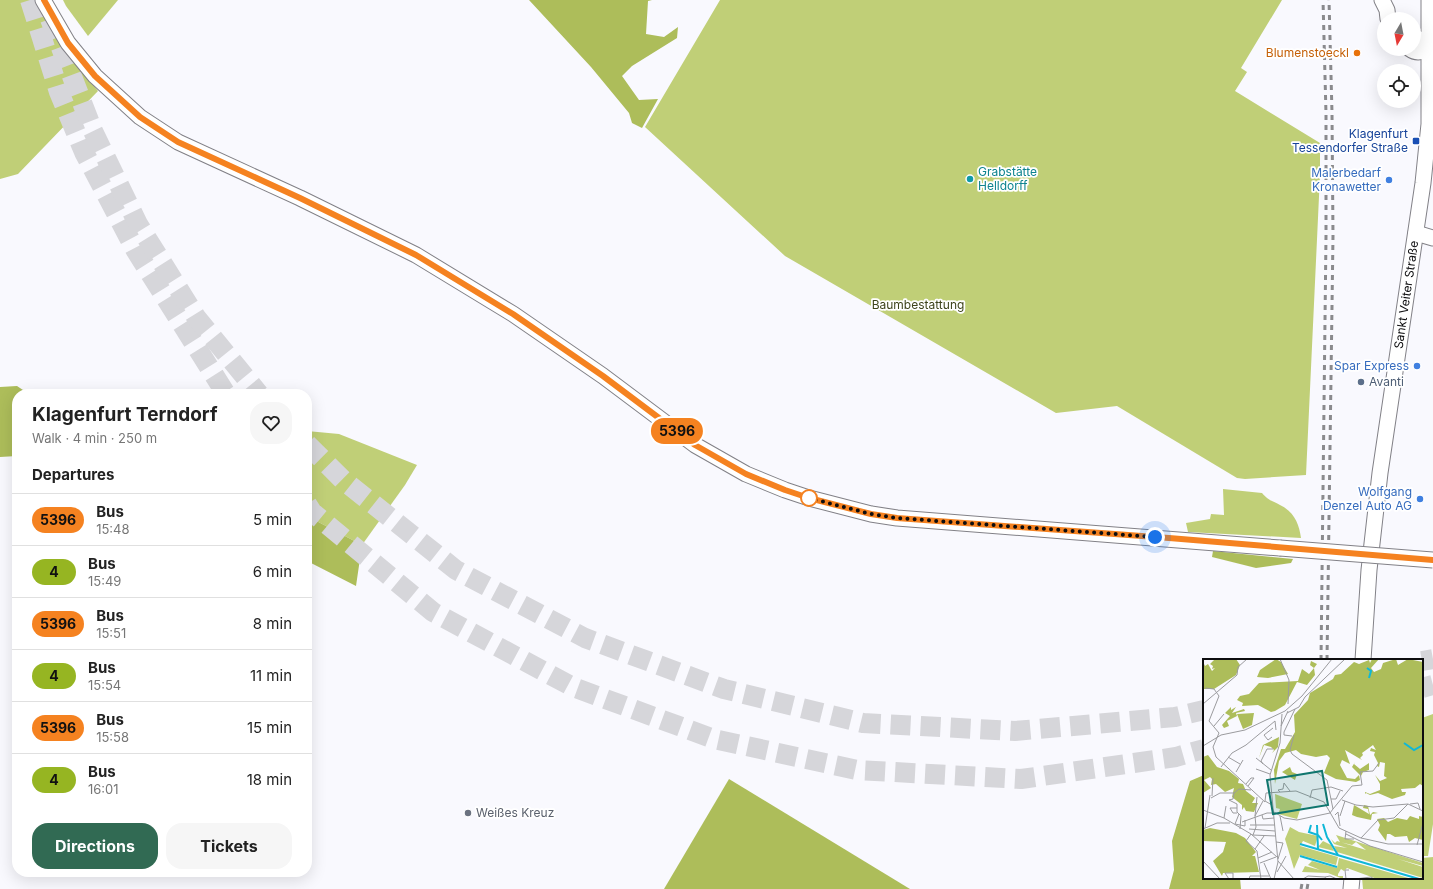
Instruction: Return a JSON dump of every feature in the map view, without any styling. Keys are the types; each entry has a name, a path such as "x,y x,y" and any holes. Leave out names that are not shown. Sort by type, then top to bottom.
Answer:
{"main road":[{"path":"44,0 68,43 95,76 140,117 178,142 300,198 416,255 513,314 603,376 695,445 746,474 785,490 809,498 871,514 897,518 1433,560"},
{"path":"1382,0 1387,12"},
{"name":"Sankt Veiter Straße","path":"1363,659 1369,570 1380,473 1423,183 1428,124 1431,49 1429,0"},
{"path":"1421,40 1431,49"},
{"path":"1421,52 1431,49"},
{"path":"1416,233 1433,238"},
{"path":"1351,889 1352,879"}],"green space":[{"path":"0,0 34,0 56,38 98,91 18,174 0,179"},
{"path":"63,0 118,0 88,36"},
{"path":"529,0 652,0 648,1 646,34 664,37 678,27 677,38 632,66 622,76 639,100 658,99 642,128 632,123 629,113 591,67"},
{"name":"Baumbestattung","path":"720,0 1282,0 1241,68 1247,72 1235,91 1320,143 1320,175 1306,475 1245,479 1237,478 1117,406 1056,413 785,256 645,127"},
{"path":"17,386 22,389 12,389 12,456 0,457 0,387"},
{"path":"312,431 339,434 417,465 405,485 362,545 312,519"},
{"path":"1223,489 1262,493 1268,499 1289,511 1295,518 1301,538 1188,532 1186,523 1210,519 1211,514 1224,515"},
{"path":"312,519 362,545 356,586 312,564"},
{"path":"1213,551 1293,559 1291,563 1256,568 1212,557"},
{"path":"1433,714 1433,824 1428,856 1423,856 1423,718"},
{"path":"1203,775 1203,879 1240,879 1241,889 1169,889 1174,870 1172,841 1190,781"},
{"path":"729,779 910,889 664,889"},
{"path":"1433,857 1433,889 1363,889 1362,879 1423,879 1423,858"}],"tunnel":[{"path":"30,0 59,92 84,152 136,251 223,389"},
{"path":"50,19 93,131 138,224 196,317 255,389"},
{"path":"312,449 343,480 456,570 585,638 724,689 863,723 1015,731 1175,717 1203,710"},
{"path":"312,512 433,612 573,687 714,739 857,770 1021,779 1176,757 1203,749"},
{"path":"1423,661 1433,659"},
{"path":"1423,688 1433,685"}],"railway":[{"path":"1321,659 1326,236 1326,114 1323,0"},
{"path":"1327,659 1333,236 1329,0"},
{"path":"1301,889 1303,879"},
{"path":"1307,889 1309,879"}],"bus line":[{"name":"5396","path":"44,0 49,12 68,43 95,76 140,117 178,142 300,198 416,255 513,314 603,376 695,445 746,474 785,490 809,498 871,514 897,518 1169,538 1433,560"}],"place":[{"name":"Blumenstoeckl","path":"1357,53"},
{"name":"Klagenfurt Tessendorfer Straße","path":"1416,141"},
{"name":"Grabstätte Helldorff","path":"970,179"},
{"name":"Malerbedarf Kronawetter","path":"1389,180"},
{"name":"Spar Express","path":"1417,366"},
{"name":"Avanti","path":"1361,382"},
{"name":"Wolfgang Denzel Auto AG","path":"1420,499"},
{"name":"Weißes Kreuz","path":"468,813"}],"route":[{"path":"809,498 871,514 897,518 1155,537"}]}
